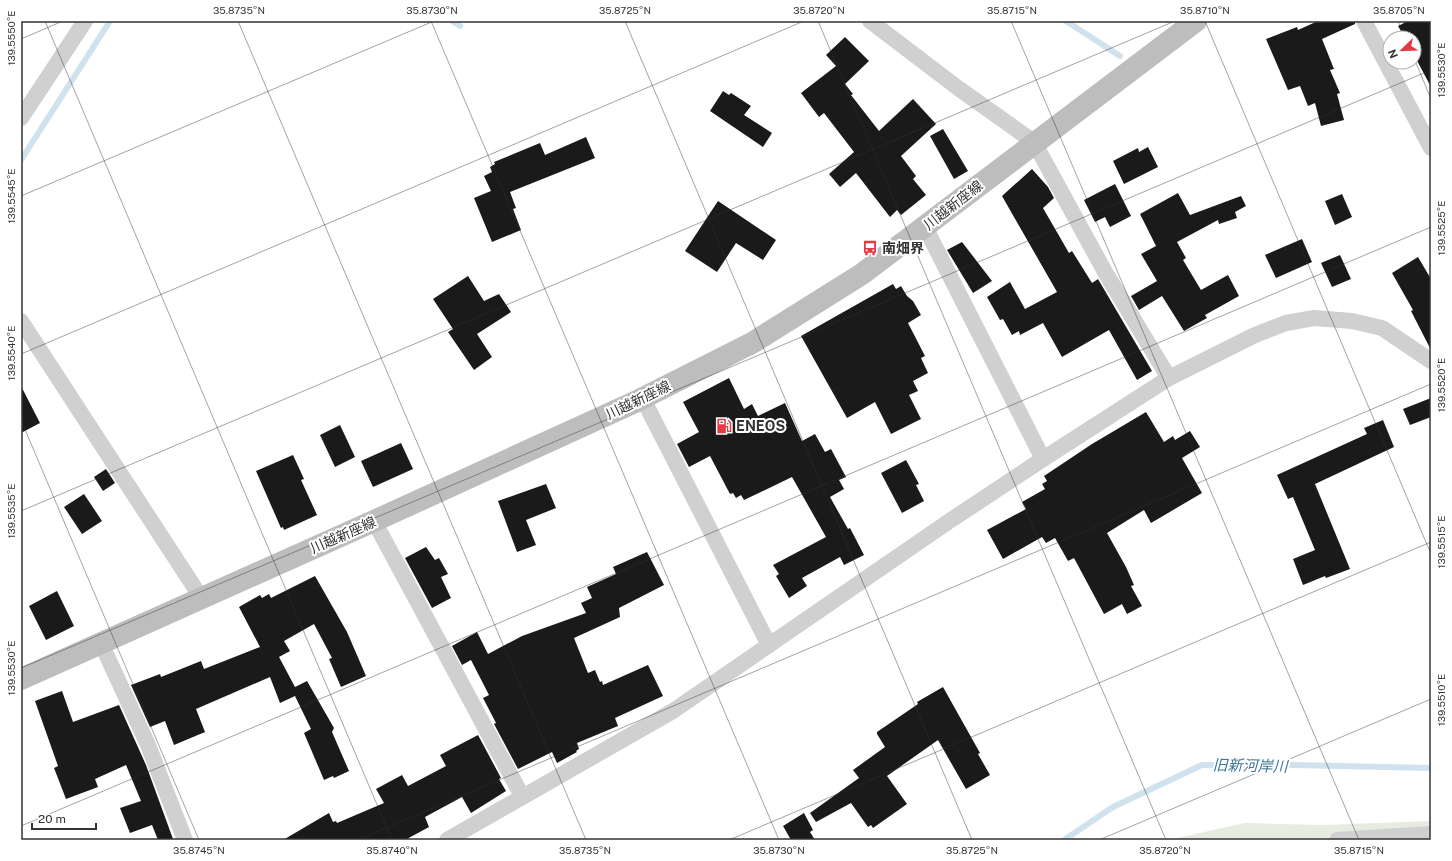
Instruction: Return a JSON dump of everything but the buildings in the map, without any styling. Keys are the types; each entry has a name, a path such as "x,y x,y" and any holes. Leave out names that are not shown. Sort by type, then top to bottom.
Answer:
{"main road":[{"name":"川越新座線","path":"21,679 202,599 643,399 752,343 862,274 1034,142 1196,21"}],"street":[{"path":"21,118 85,21"},
{"path":"870,21 958,88 1034,142 1105,272 1169,378"},
{"path":"1364,21 1431,148"},
{"path":"925,227 1043,459"},
{"path":"447,840 673,711 1043,459 1169,378 1255,335 1286,323 1314,318 1352,321 1382,328 1431,361"},
{"path":"21,321 202,599"},
{"path":"643,399 769,645"},
{"path":"374,521 522,796"},
{"path":"101,643 148,745 185,840"},
{"path":"1337,840 1431,834"}],"shaded area":[{"path":"1431,821 1431,840 1168,840 1245,823 1323,825"}],"waterway":[{"path":"21,160 110,21"},
{"path":"452,21 460,26"},
{"path":"1066,21 1120,56"},
{"name":"旧新河岸川","path":"1064,840 1113,807 1202,765 1431,768"}],"place":[{"name":"南畑界","path":"870,248"},
{"name":"ENEOS","path":"724,426"}]}
